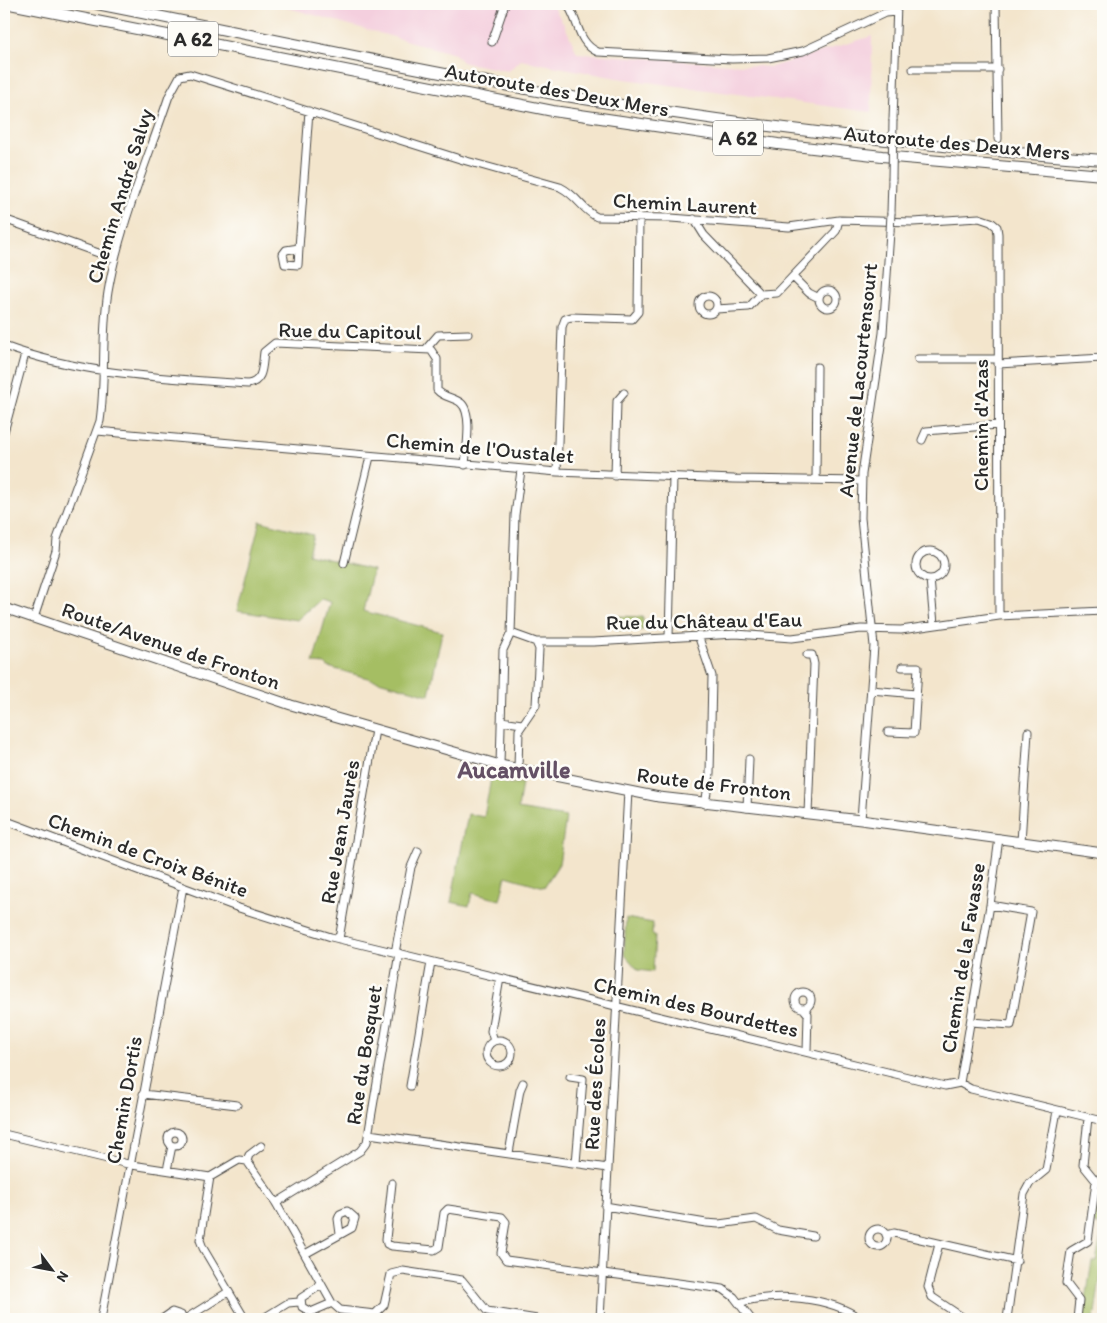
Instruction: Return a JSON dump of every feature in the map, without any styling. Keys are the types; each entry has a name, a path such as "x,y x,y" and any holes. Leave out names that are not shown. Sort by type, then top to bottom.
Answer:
{"highway":[{"name":"Autoroute des Deux Mers","path":"10,4 135,27 553,111 778,144 882,156 1103,175"},
{"name":"Autoroute des Deux Mers","path":"98,4 556,94 779,128 999,152 1103,160"}],"main road":[{"name":"Route/Avenue de Fronton","path":"4,610 34,618 327,716"},
{"name":"Route de Fronton","path":"327,716 500,765 628,791 705,804 861,820 1103,853"}],"street":[{"path":"492,42 505,4"},
{"path":"567,4 573,12 583,41 598,52 732,59 768,58 793,54 880,17 885,13 896,12"},
{"name":"Avenue de Lacourtensourt","path":"861,820 871,690 872,630 865,572 861,481 883,333 891,213 896,4"},
{"path":"996,4 998,139"},
{"path":"880,17 896,20"},
{"path":"914,69 998,69"},
{"name":"Chemin Laurent","path":"180,76 197,76 463,160 560,187 572,193 590,214 597,217 694,220 789,227 839,220 913,222 979,218 992,222 998,234"},
{"name":"Chemin André Salvy","path":"34,618 81,467 88,457 97,431 103,401 105,313 115,259 168,96 180,76"},
{"path":"299,248 309,111"},
{"path":"557,472 562,327 565,319 571,317 632,319 638,312 639,218"},
{"path":"4,219 115,259"},
{"path":"694,220 704,235 761,294"},
{"path":"716,309 749,308 761,294 777,293 793,277 796,270 836,231 839,220"},
{"name":"Chemin d'Azas","path":"998,234 999,616"},
{"path":"793,277 809,292 819,298"},
{"path":"426,349 438,335 468,334"},
{"name":"Rue du Capitoul","path":"103,372 248,384 254,383 261,376 264,352 275,343 426,349 434,353 437,359 437,390 444,397 461,402 466,409 468,418 465,465"},
{"path":"4,346 25,354 103,372"},
{"path":"4,432 25,354"},
{"path":"918,359 998,362 1103,358"},
{"path":"816,480 817,367"},
{"path":"615,476 617,401 624,393"},
{"path":"922,440 926,431 998,425"},
{"name":"Chemin de l'Oustalet","path":"97,431 521,470 615,476 861,481"},
{"path":"344,563 370,457"},
{"path":"500,765 503,650 511,633 515,514 521,470"},
{"path":"669,638 673,477"},
{"path":"931,552 942,558 944,563 940,575 930,579 923,578 916,568 920,556 931,552"},
{"path":"930,579 934,624"},
{"name":"Rue du Château d'Eau","path":"511,633 536,642 593,642 698,635 749,634 792,638 861,629 901,630 999,616 1103,611"},
{"path":"698,635 698,641 712,676 710,774 705,804"},
{"path":"518,769 519,730 536,705 539,649 536,642"},
{"path":"807,655 812,655 814,664 808,814"},
{"path":"888,732 914,734 918,667 902,667"},
{"path":"871,690 916,694"},
{"path":"501,722 522,724"},
{"name":"Rue Jean Jaurès","path":"339,940 375,730"},
{"path":"1021,842 1028,732"},
{"path":"747,808 749,759"},
{"name":"Rue des Écoles","path":"600,1319 628,791"},
{"name":"Chemin de Croix Bénite","path":"4,820 183,887 281,921"},
{"name":"Chemin de la Favasse","path":"960,1084 990,905 999,838"},
{"name":"Rue du Bosquet","path":"276,1203 360,1151 367,1142 411,867 418,851"},
{"name":"Chemin Dortis","path":"101,1319 132,1165 143,1094 183,887"},
{"path":"971,1022 1011,1025 1031,912 990,905"},
{"name":"Chemin des Bourdettes","path":"281,921 339,940 807,1051 945,1086 960,1084 971,1089 1103,1121"},
{"path":"410,1086 431,962"},
{"path":"494,1041 491,1031 500,978"},
{"path":"803,1008 808,1014 807,1051"},
{"path":"570,1077 582,1079 576,1163"},
{"path":"509,1153 520,1090 523,1083"},
{"path":"143,1094 237,1105"},
{"path":"1007,1319 1024,1194 1030,1183 1046,1170 1057,1111"},
{"path":"1077,1319 1079,1300 1066,1283 1071,1251 1088,1241 1096,1181 1082,1165 1088,1118"},
{"path":"4,1134 132,1165 210,1177 239,1160 247,1161 276,1203 332,1303 340,1310 376,1314 384,1305 391,1274 403,1271 462,1280 483,1307 492,1313 537,1319"},
{"path":"369,1134 608,1168"},
{"path":"168,1170 172,1146"},
{"path":"247,1161 249,1155 262,1146"},
{"path":"210,1177 200,1240 245,1319"},
{"path":"392,1183 387,1244 434,1250 439,1247 444,1213 448,1209 502,1217 506,1222 501,1253 506,1260 723,1289 739,1303 751,1319"},
{"path":"605,1206 706,1223 719,1224 756,1219 778,1230 813,1236"},
{"path":"886,1235 894,1233 1016,1261"},
{"path":"305,1254 340,1234"},
{"path":"939,1244 928,1287 929,1293 965,1319"},
{"path":"299,1302 300,1298 321,1285"},
{"path":"162,1319 172,1312 181,1315 185,1319 228,1292"},
{"path":"739,1303 773,1297 827,1303 840,1306 861,1319"},
{"path":"299,1302 311,1316 332,1303"},
{"path":"262,1319 288,1303 299,1302"}],"shaded area":[{"path":"274,4 552,4 565,26 577,53 771,67 872,36 871,112 617,78 521,60 508,71 462,62 455,54"}],"green space":[{"path":"260,521 313,535 308,554 373,570 363,611 442,632 429,695 328,667 325,664 313,663 330,602 320,599 297,620 237,611"},
{"path":"617,616 643,617 643,630 617,630"},
{"path":"491,778 501,780 505,784 522,783 518,809 566,817 559,864 544,887 506,876 500,900 472,893 469,906 451,902 468,814 484,817"},
{"path":"626,918 653,923 652,934 655,935 653,972 638,970 624,954"},
{"path":"1096,1210 1103,1211 1103,1226 1094,1224"},
{"path":"1103,1226 1103,1261 1094,1319 1083,1319 1092,1261 1096,1261"}],"district":[{"name":"Aucamville","path":"514,770"}]}
